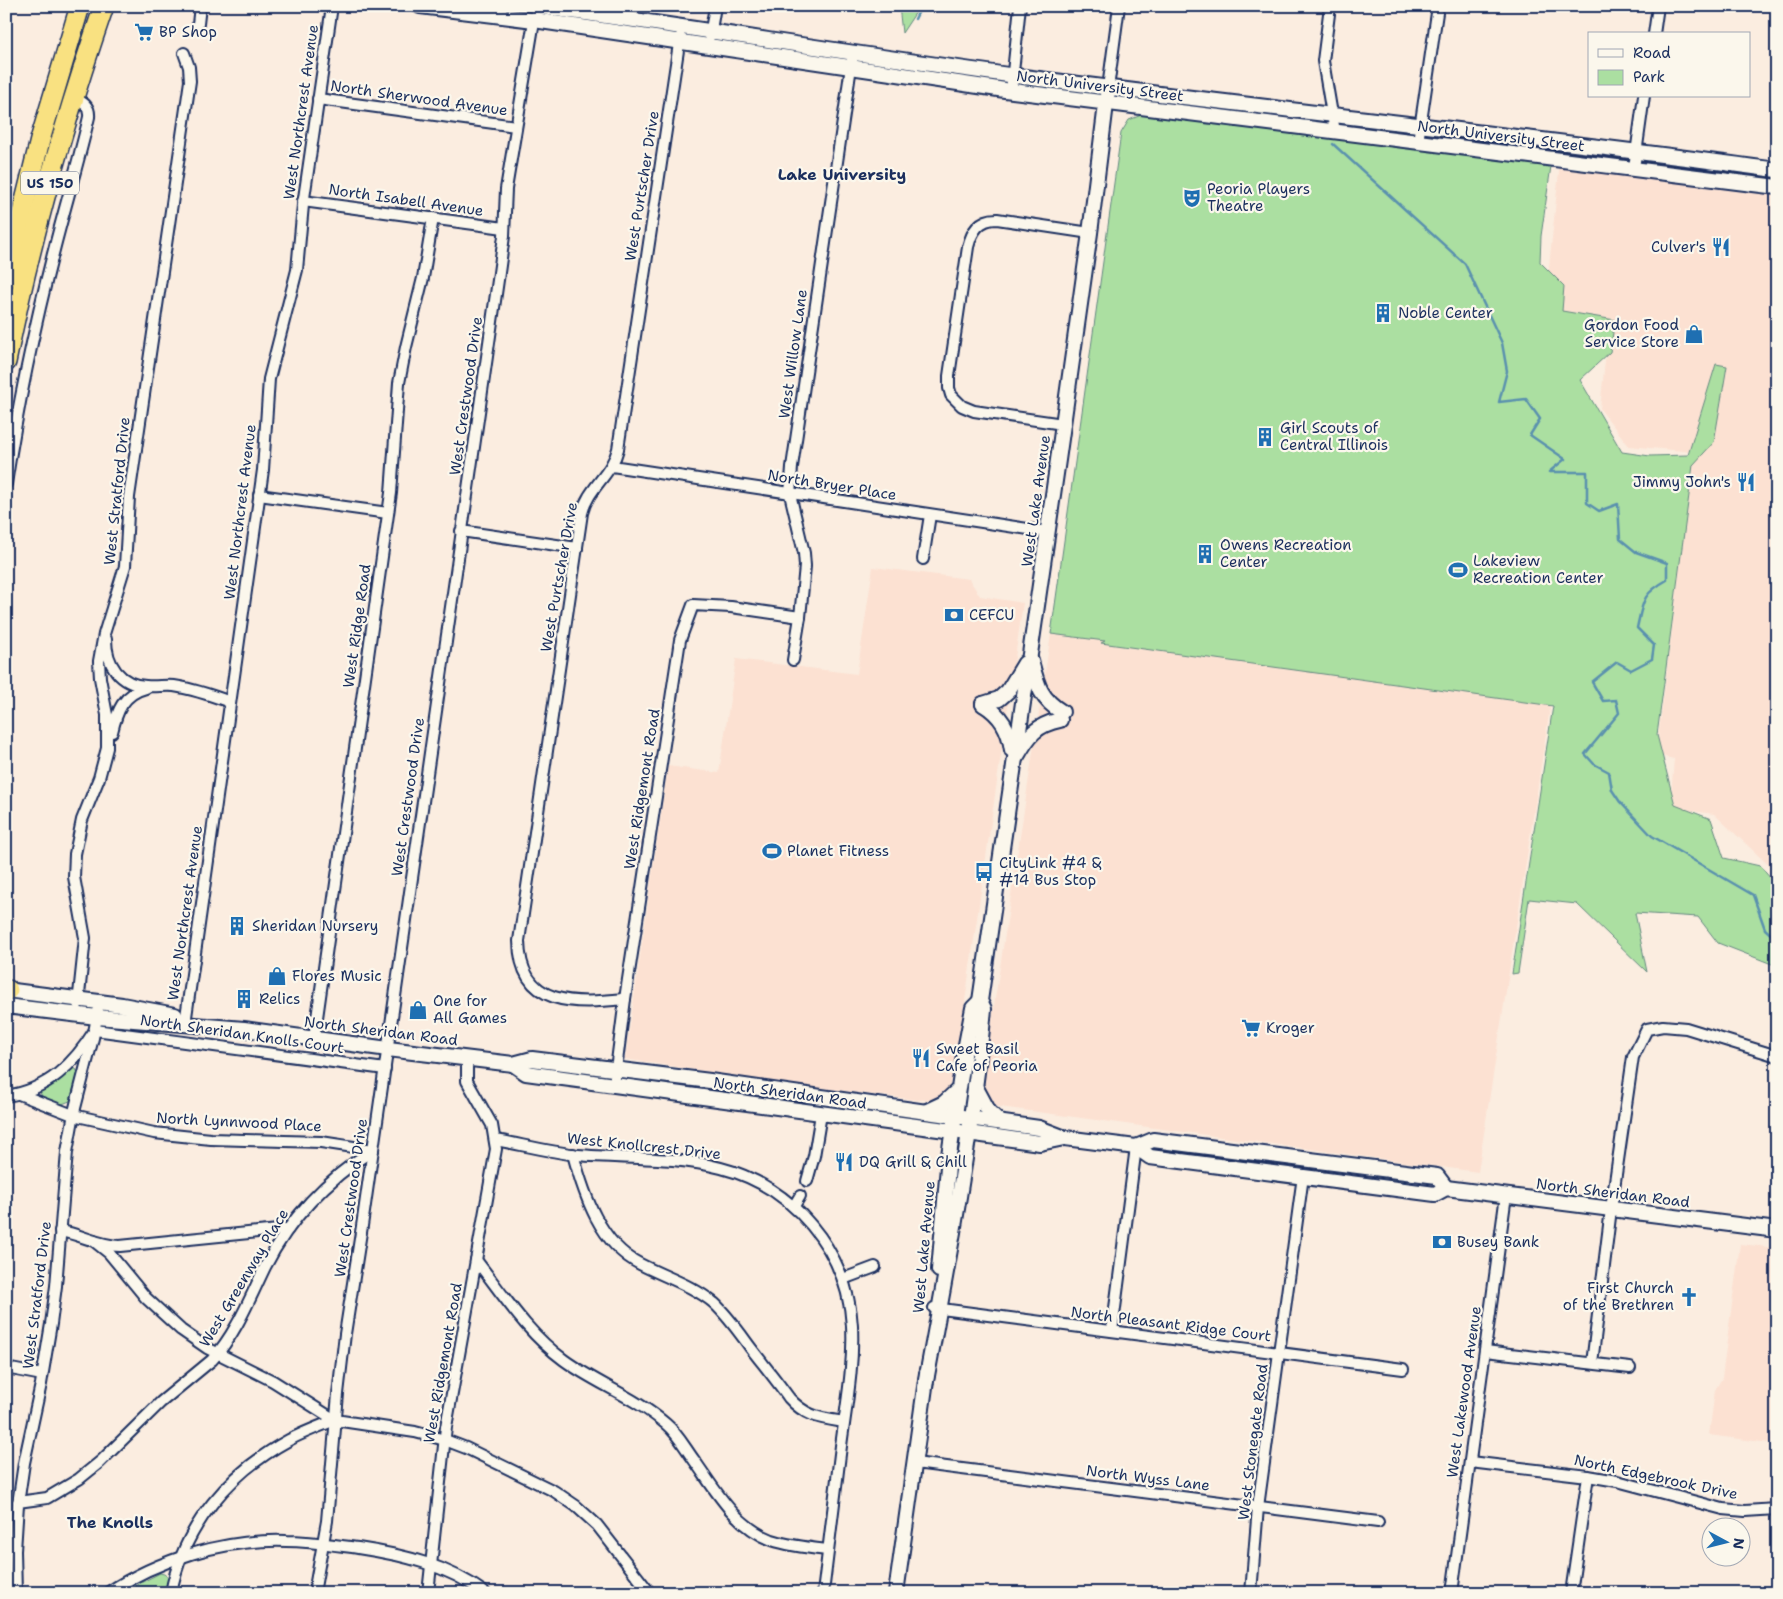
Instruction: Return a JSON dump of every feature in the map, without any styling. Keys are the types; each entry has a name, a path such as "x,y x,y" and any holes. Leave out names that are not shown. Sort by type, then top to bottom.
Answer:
{"highway":[{"name":"US 150","path":"6,362 31,254 56,160 104,6"},
{"path":"75,98 111,6"},
{"name":"US 150","path":"6,278 40,140 78,12"}],"main road":[{"name":"North University Street","path":"420,6 535,10 682,26 1013,76 1777,170"},
{"name":"North University Street","path":"535,10 709,47 1012,91 1777,187"},
{"name":"West Lake Avenue","path":"896,1593 937,1308 971,1119 984,1009 980,1001 1090,233 1108,88"},
{"path":"1014,760 1025,742 1038,727 1061,716 1045,699 1037,683 1029,656"},
{"path":"1014,760 1010,739 1004,723 983,704 999,699 1008,691 1029,656"},
{"name":"North Sheridan Road","path":"7,994 77,1015 96,1023 186,1020"},
{"name":"North Sheridan Road","path":"7,994 99,1002 186,1020 388,1050 513,1064 532,1059 710,1081 1039,1128 1064,1138 1136,1147 1150,1157 1435,1194 1446,1188 1777,1230"},
{"name":"West Lake Avenue","path":"937,1308 948,1160 973,1008 980,1001"},
{"name":"North Sheridan Road","path":"513,1064 526,1073 952,1132 1040,1143 1064,1138"},
{"path":"651,1091 674,1087 701,1089 706,1087 710,1081 713,1087 723,1093 748,1097 768,1107"},
{"path":"975,1086 988,1112 1001,1123"},
{"path":"924,1112 944,1103 958,1090"},
{"path":"821,1114 824,1108 827,1107 848,1108 862,1103"},
{"path":"922,1127 936,1135 944,1147 948,1160"},
{"path":"965,1160 983,1142 997,1138"},
{"name":"North Sheridan Road","path":"1136,1147 1153,1140 1437,1176 1446,1188"},
{"path":"1264,1171 1280,1165 1292,1166 1300,1164 1307,1160 1311,1166 1320,1172 1339,1181"}],"street":[{"path":"198,24 200,6"},
{"name":"West Northcrest Avenue","path":"186,1020 265,451 266,400 269,379 297,270 303,201 332,6"},
{"path":"709,47 715,6"},
{"path":"1012,91 1020,6"},
{"name":"West Lake Avenue","path":"1108,88 1119,6"},
{"path":"1330,6 1323,61 1335,132"},
{"path":"1418,142 1438,6"},
{"path":"1654,32 1658,6"},
{"name":"West Crestwood Drive","path":"314,1593 329,1499 335,1420 345,1334 388,1050 504,228 506,189 535,10"},
{"name":"West Purtscher Drive","path":"625,999 571,1002 553,997 542,991 529,977 523,967 520,954 520,933 585,502 612,466 618,448 682,26"},
{"name":"West Willow Lane","path":"793,660 800,617 805,560 790,494 792,467 853,52"},
{"name":"West Stratford Drive","path":"77,1015 85,938 74,877 75,854 82,820 100,778 107,753 108,725 99,662 101,644 126,560 129,497 188,95 190,73 184,53"},
{"path":"7,480 19,409 54,248 89,120 87,107 75,98"},
{"path":"1634,168 1644,98"},
{"name":"North Sherwood Avenue","path":"318,99 516,126"},
{"name":"North Isabell Avenue","path":"303,201 504,228"},
{"name":"West Ridge Road","path":"314,1039 388,513 394,461 396,405 401,371 423,278 433,218"},
{"path":"1063,424 982,412 962,406 954,399 948,388 952,356 968,247 973,232 978,225 986,220 997,219 1090,233"},
{"name":"North Bryer Place","path":"612,466 1048,532"},
{"path":"259,495 388,513"},
{"path":"923,559 930,515"},
{"path":"461,531 577,548"},
{"name":"West Ridgemont Road","path":"614,1086 625,999 680,640 694,605 731,606 800,617"},
{"path":"108,618 106,644 112,666 119,676 130,683 193,689 230,702"},
{"path":"107,753 115,717 122,704 132,693 154,686"},
{"name":"West Stratford Drive","path":"16,1593 15,1552 18,1502 53,1309 66,1159 73,1115 96,1023 99,1002"},
{"name":"North Sheridan Knolls Court","path":"96,1023 385,1069"},
{"name":"North Lynnwood Place","path":"6,1096 19,1094 39,1086 66,1068 80,1053 96,1023"},
{"path":"1592,1363 1611,1209 1633,1057 1647,1029 1663,1026 1686,1028 1777,1056"},
{"path":"467,1059 467,1081 492,1125 496,1140"},
{"name":"North Lynnwood Place","path":"19,1094 73,1115 128,1128 170,1135 221,1139 321,1142 373,1150"},
{"path":"807,1181 816,1150 821,1114"},
{"name":"West Ridgemont Road","path":"428,1593 445,1440 496,1151 496,1140"},
{"name":"West Knollcrest Drive","path":"496,1140 573,1154 691,1163 721,1168 756,1181 773,1191 794,1206 818,1234 834,1259 843,1278 851,1316 852,1339 823,1593"},
{"path":"1112,1331 1136,1147"},
{"name":"West Greenway Place","path":"18,1502 47,1498 79,1479 100,1462 161,1402 218,1354 237,1323 266,1264 304,1207 328,1183 373,1150"},
{"path":"573,1154 580,1178 596,1218 618,1248 634,1261 687,1286 716,1306 729,1319 789,1398 800,1409 816,1417 844,1422"},
{"name":"West Stonegate Road","path":"1251,1593 1258,1508 1302,1176"},
{"name":"West Lakewood Avenue","path":"1452,1593 1506,1195"},
{"path":"794,1206 800,1196"},
{"path":"60,1231 74,1233 108,1245 127,1246 288,1229"},
{"path":"94,1241 108,1253 146,1298 169,1321 202,1345 269,1379 335,1420 421,1434 445,1440 466,1448 551,1489 572,1503 597,1525 650,1593"},
{"path":"476,1260 518,1317 553,1351 572,1365 642,1405 669,1426 724,1503 743,1523 758,1534 773,1540 796,1546 828,1550"},
{"path":"843,1278 875,1267"},
{"name":"North Pleasant Ridge Court","path":"937,1308 1403,1369"},
{"path":"1485,1351 1630,1368"},
{"path":"6,1368 42,1375"},
{"path":"171,1593 180,1558 191,1535 204,1514 231,1484 279,1446 335,1420"},
{"name":"North Edgebrook Drive","path":"1470,1462 1588,1476 1723,1510 1777,1509"},
{"name":"North Wyss Lane","path":"915,1463 1378,1522"},
{"path":"1571,1593 1588,1476"},
{"path":"107,1593 139,1575 199,1552 245,1543 286,1541 386,1552 431,1564 456,1574 485,1593"}],"shaded area":[{"path":"1560,162 1777,193 1777,873 1714,814 1670,808 1674,759 1656,755 1694,452 1629,446 1600,409 1609,321 1544,314"},
{"path":"873,567 969,579 980,596 1023,603 955,1070 947,1091 935,1099 917,1100 778,1083 625,1059 668,766 719,773 736,659 857,674"},
{"path":"1051,634 1552,695 1478,1172 979,1104"},
{"path":"1740,1244 1777,1248 1777,1444 1709,1435 1715,1390 1722,1378"}],"green space":[{"path":"899,6 920,6 902,33"},
{"path":"1144,114 1551,166 1541,236 1540,262 1564,286 1562,311 1615,320 1610,352 1580,380 1622,452 1650,456 1688,455 1716,364 1727,366 1714,442 1693,465 1657,735 1675,805 1711,819 1724,858 1760,866 1777,886 1777,966 1718,943 1698,917 1635,913 1647,972 1577,904 1529,899 1518,973 1512,974 1553,706 1101,643 1105,641 1051,634 1121,133 1129,120"},
{"path":"72,1068 76,1069 78,1073 70,1101 62,1104 42,1097 40,1092 42,1089"},
{"path":"160,1573 170,1579 168,1593 121,1593"}],"waterway":[{"path":"915,19 919,11 917,6"},
{"path":"1333,144 1465,264 1502,343 1507,371 1499,402 1526,399 1540,419 1530,435 1565,459 1549,472 1587,472 1587,503 1599,511 1618,504 1620,539 1636,552 1667,563 1667,580 1648,594 1637,628 1654,645 1652,659 1631,670 1617,662 1592,682 1603,701 1616,700 1619,713 1585,754 1594,764 1609,772 1612,790 1620,802 1652,836 1753,895 1765,929 1777,940"}],"place":[{"name":"BP Shop","path":"144,32"},
{"name":"Peoria Players Theatre","path":"1192,198"},
{"name":"Culver's","path":"1721,247"},
{"name":"Noble Center","path":"1383,313"},
{"name":"Gordon Food Service Store","path":"1694,334"},
{"name":"Girl Scouts of Central Illinois","path":"1265,437"},
{"name":"Jimmy John's","path":"1746,482"},
{"name":"Owens Recreation Center","path":"1205,554"},
{"name":"Lakeview Recreation Center","path":"1458,570"},
{"name":"CEFCU","path":"954,615"},
{"name":"Planet Fitness","path":"772,851"},
{"name":"CityLink #4 & #14 Bus Stop","path":"984,872"},
{"name":"Sheridan Nursery","path":"237,926"},
{"name":"Flores Music","path":"277,976"},
{"name":"Relics","path":"244,999"},
{"name":"One for All Games","path":"418,1010"},
{"name":"Kroger","path":"1251,1028"},
{"name":"Sweet Basil Cafe of Peoria","path":"921,1058"},
{"name":"DQ Grill & Chill","path":"844,1162"},
{"name":"Busey Bank","path":"1442,1242"},
{"name":"First Church of the Brethren","path":"1689,1297"}],"district":[{"name":"Lake University","path":"842,174"},
{"name":"The Knolls","path":"110,1522"}]}
